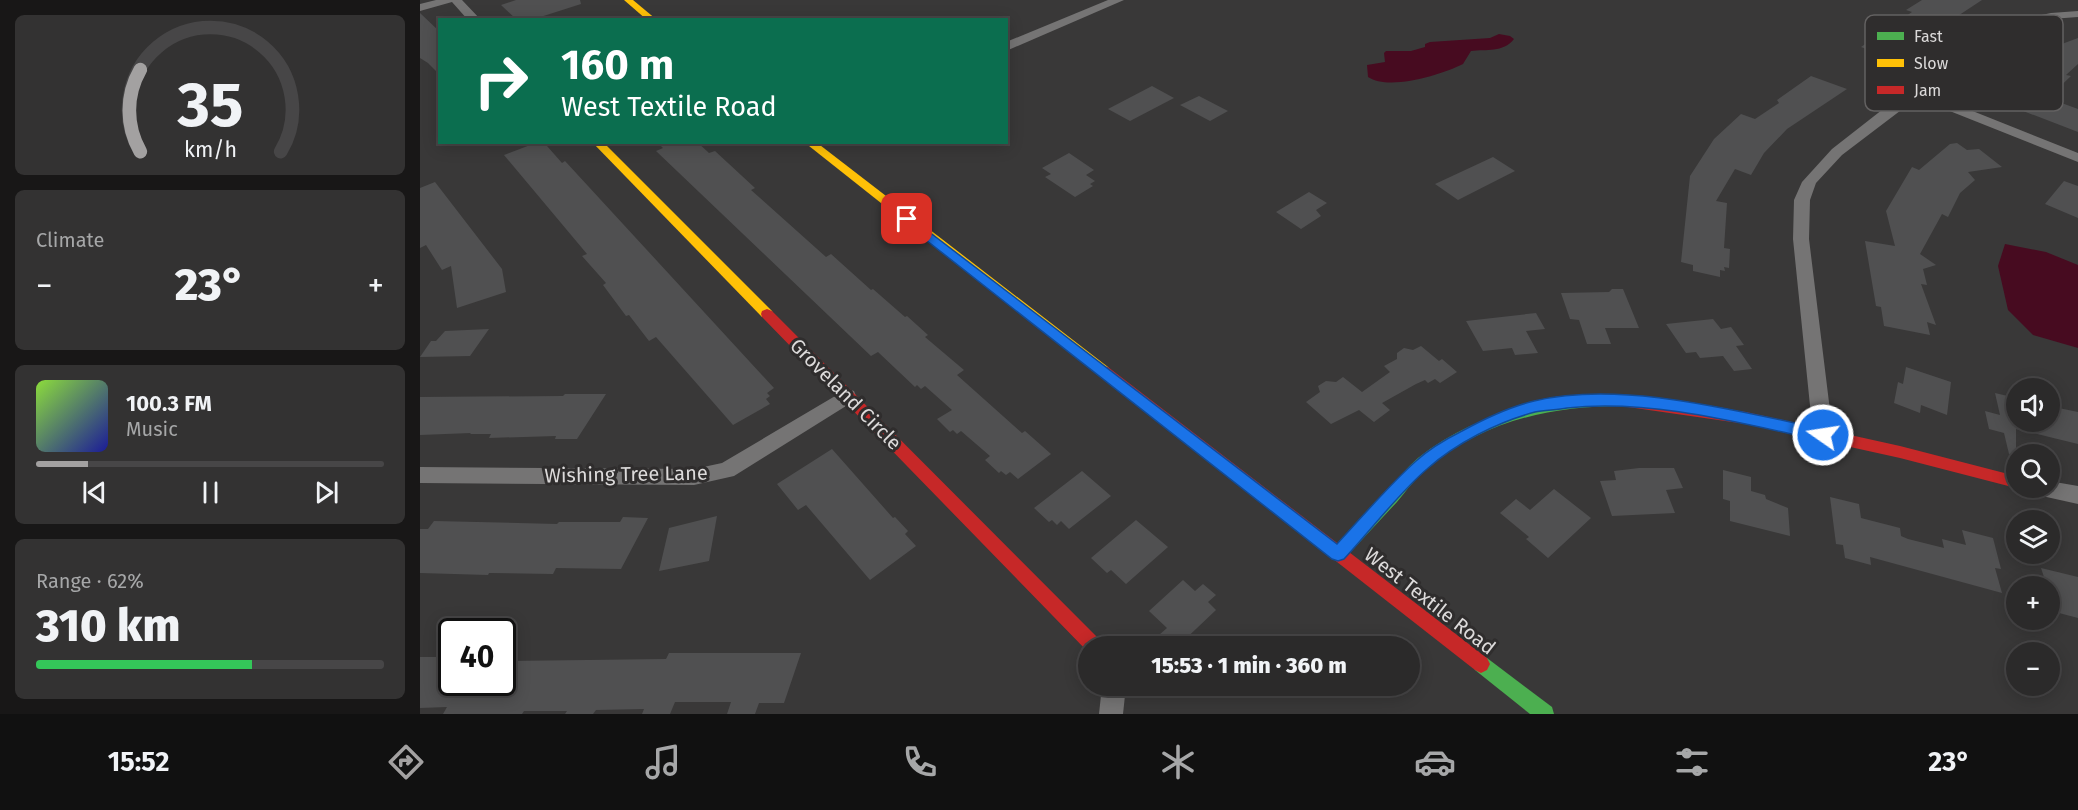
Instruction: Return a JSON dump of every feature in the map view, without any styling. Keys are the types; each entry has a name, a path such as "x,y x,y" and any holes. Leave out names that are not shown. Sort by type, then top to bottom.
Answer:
{"street":[{"path":"420,8 448,0"},
{"path":"456,0 473,18"},
{"path":"628,0 650,18"},
{"path":"1008,46 1118,0"},
{"path":"2063,15 2078,14"},
{"path":"1823,435 1801,239 1802,201 1809,182 1837,152 1892,111"},
{"path":"1961,111 2078,158"},
{"name":"Groveland Circle","path":"599,144 1084,636"},
{"name":"West Textile Road","path":"812,144 1545,714"},
{"name":"Wishing Tree Lane","path":"420,475 694,477 713,474 733,466 847,396"},
{"path":"1338,554 1422,465 1452,443 1484,425 1535,406 1588,400 1639,402 1714,412 1823,435 2006,480"},
{"path":"2060,492 2078,495"},
{"path":"1111,714 1112,696"}],"shaded area":[{"path":"1499,34 1514,39 1494,50 1471,51 1463,64 1442,73 1401,82 1377,81 1368,77 1367,65 1385,62 1384,53 1386,51 1411,51 1425,47 1425,44 1430,42 1490,38"},
{"path":"2005,244 2046,252 2078,265 2078,348 2033,335 2008,310 1998,266"}],"building":[{"path":"516,0 580,0 581,4 537,18 515,18 501,5"},
{"path":"1922,0 1982,0 1959,15 1908,15 1912,12 1906,10"},
{"path":"420,13 438,30 438,73 420,58"},
{"path":"2078,38 2078,64 2066,75 2071,76 2063,84 2063,44"},
{"path":"1811,76 1847,89 1787,129 1764,153 1751,175 1735,169 1716,201 1727,203 1724,248 1730,249 1729,268 1724,267 1725,271 1720,270 1720,277 1693,271 1693,265 1681,262 1690,176 1714,139 1741,114 1755,119 1779,103 1777,100"},
{"path":"1152,86 1174,98 1130,121 1108,109"},
{"path":"1199,96 1228,111 1210,121 1180,105"},
{"path":"2063,104 2078,109 2078,132 2023,111 2063,111"},
{"path":"1957,143 1967,150 1979,149 2002,167 1968,172 1975,180 1960,193 1948,217 1942,214 1920,254 1936,265 1923,269 1927,285 1921,284 1936,325 1927,322 1930,335 1884,326 1881,307 1876,306 1865,241 1895,246 1886,211 1912,167 1919,170 1950,144"},
{"path":"533,144 542,144 562,163 565,161 774,388 767,393 770,396 766,399 770,404 733,425 656,337 649,341 629,315 626,316 603,285 606,283 582,256 587,254 504,155"},
{"path":"659,144 699,144 709,153 715,151 755,188 751,190 826,257 831,254 871,290 873,289 905,317 907,316 928,335 925,337 964,370 957,375 1022,433 1025,431 1051,454 1018,479 1010,472 1006,475 1001,471 999,473 985,460 990,456 961,431 957,434 953,430 950,432 937,419 952,410 925,386 921,389 917,385 915,387 878,352 871,356 656,151 663,148"},
{"path":"1069,153 1094,170 1086,175 1095,181 1090,184 1093,186 1075,197 1045,177 1051,174 1042,168"},
{"path":"1493,157 1515,171 1458,200 1435,184"},
{"path":"2064,181 2078,186 2078,218 2045,204"},
{"path":"435,182 502,269 506,292 457,308 451,266 442,270 426,245 420,248 420,188"},
{"path":"1309,192 1327,203 1316,210 1321,216 1301,229 1276,212"},
{"path":"1612,289 1623,289 1639,328 1605,328 1611,344 1587,344 1579,320 1570,319 1561,293 1609,292"},
{"path":"1536,313 1545,329 1526,331 1538,353 1515,355 1512,348 1483,351 1466,321"},
{"path":"1713,319 1721,329 1731,327 1744,345 1736,346 1752,369 1734,371 1723,356 1700,358 1696,352 1686,353 1666,324"},
{"path":"489,329 470,356 420,357 431,341 436,341 445,331"},
{"path":"1421,346 1457,372 1440,383 1435,379 1428,383 1425,380 1382,403 1390,410 1374,422 1359,410 1331,424 1306,402 1320,392 1318,386 1326,381 1336,382 1343,377 1362,392 1390,372 1384,366 1397,359 1397,353 1404,348 1413,350"},
{"path":"1906,367 1951,382 1947,415 1921,405 1920,413 1894,403 1898,382 1903,384"},
{"path":"1995,393 2006,396 2006,432 2016,432 2016,444 2007,444 2004,433 1989,429 1985,411 2000,415"},
{"path":"565,394 606,394 577,439 555,439 556,436 489,438 491,434 471,433 420,435 420,397 563,396"},
{"path":"2060,408 2078,412 2078,444 2028,432 2060,432"},
{"path":"832,449 893,518 895,517 908,531 905,534 916,546 870,580 806,505 798,510 777,484"},
{"path":"1674,468 1683,488 1666,490 1675,513 1612,516 1600,481 1616,480 1614,471"},
{"path":"1723,470 1751,477 1751,491 1765,495 1766,499 1788,508 1790,536 1730,521 1730,501 1723,499"},
{"path":"1082,471 1111,496 1069,529 1061,521 1057,525 1052,520 1049,522 1034,508"},
{"path":"1554,489 1591,518 1548,558 1526,539 1529,537 1500,513 1516,499 1530,510"},
{"path":"1830,497 1859,504 1861,518 1900,528 1901,536 1908,539 1944,548 1942,539 1966,545 1962,530 1993,538 2001,569 1995,568 2002,593 1870,557 1871,565 1845,558 1843,545 1836,544"},
{"path":"717,516 709,561 659,571 669,528"},
{"path":"623,517 648,518 621,569 556,568 553,574 420,573 420,529 428,529 434,521 557,524 559,522 620,522"},
{"path":"1136,520 1168,547 1126,584 1111,570 1107,573 1091,558"},
{"path":"2041,568 2078,577 2078,618 2060,613 2060,576 2044,576"},
{"path":"1183,580 1195,591 1203,584 1216,595 1208,602 1216,610 1189,636 1160,636 1167,628 1149,611"},
{"path":"669,653 801,653 784,703 759,703 755,714 727,714 731,702 675,702 670,714 642,714 644,709 596,710 593,714 565,714 567,711 524,711 522,714 443,714 447,707 420,708 420,657 438,657 438,696 516,696 516,661 666,659"}],"traffic: fast":[{"path":"1338,554 1423,463 1468,433 1492,422 1542,407 1594,401 1621,401"},
{"path":"1481,664 1545,714"}],"traffic: slow":[{"path":"628,0 650,18"},
{"path":"599,144 767,314"},
{"path":"812,144 1103,371"}],"traffic: jam":[{"path":"767,314 1084,636"},
{"path":"1103,371 1481,664"},
{"path":"1621,401 1746,418 1900,452 2006,479"}],"route":[{"path":"907,219 1338,554 1422,465 1452,443 1484,425 1535,406 1588,400 1639,402 1711,411 1823,435"}]}
